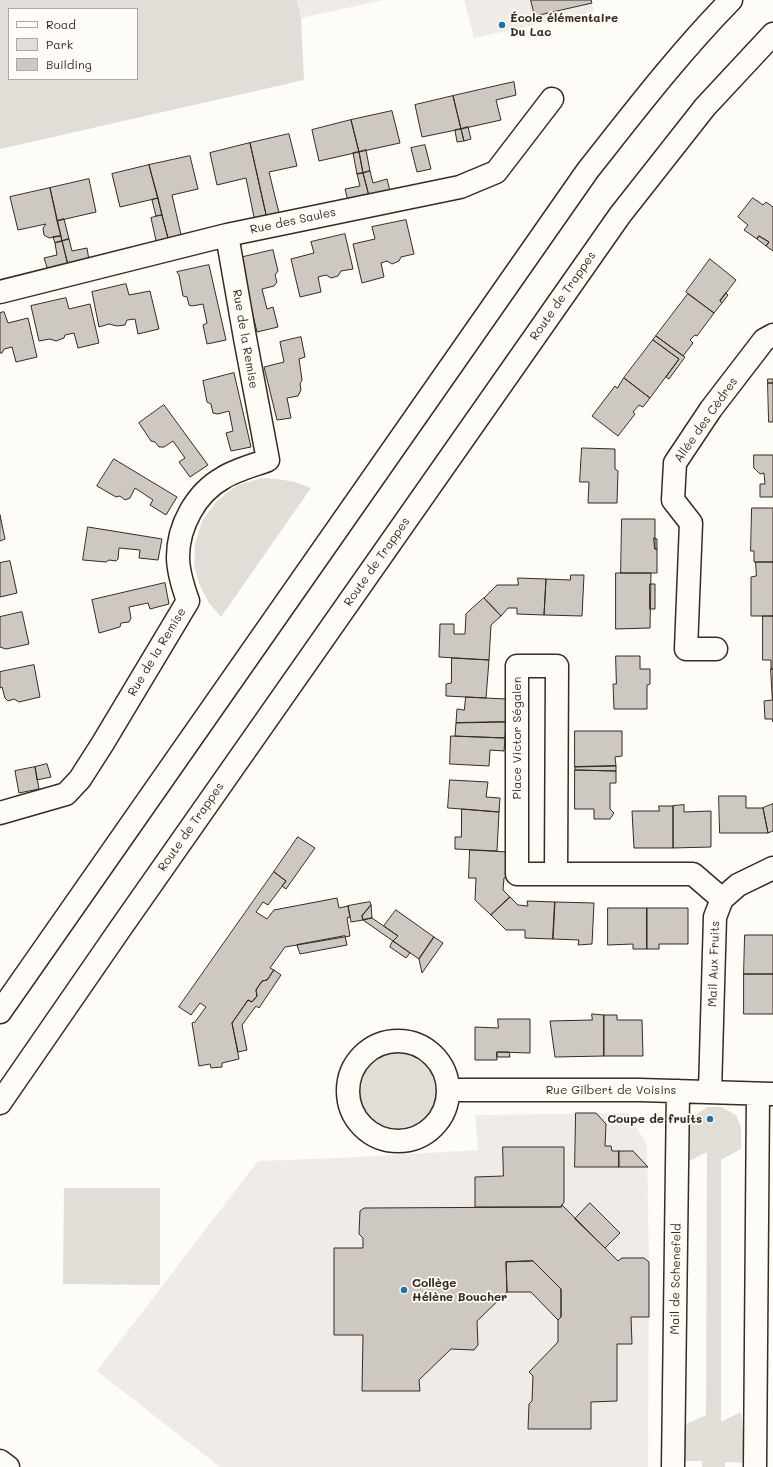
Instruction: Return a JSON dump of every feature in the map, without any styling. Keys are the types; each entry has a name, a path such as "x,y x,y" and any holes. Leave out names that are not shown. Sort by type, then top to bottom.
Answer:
{"street":[{"path":"0,1012 588,170 655,86 706,26 731,0"},
{"name":"Route de Trappes","path":"0,1103 120,929 620,215 705,107 773,34"},
{"name":"Rue des Saules","path":"0,292 227,235 460,187 496,172 552,99"},
{"name":"Rue de la Remise","path":"0,813 66,794 80,779 188,601 181,581 178,557 181,537 190,512 205,492 223,477 268,460 227,235"},
{"name":"Allée des Cèdres","path":"716,649 686,649 691,523 673,500 674,463 711,409 759,346 764,340 773,335"},
{"name":"Place Victor Ségalen","path":"556,874 556,666 517,666 517,874 556,874 693,874 722,899"},
{"name":"Mail Aux Fruits","path":"710,1091 715,917 722,899 738,885 773,868"},
{"path":"399,1041 416,1044 432,1054 444,1070 448,1090 446,1108 434,1126 417,1137 398,1141 378,1137 362,1126 351,1109 348,1091 352,1071 364,1055 381,1044 399,1041"},
{"name":"Rue Gilbert de Voisins","path":"448,1090 710,1091 766,1094"},
{"name":"Mail de Schenefeld","path":"673,1467 678,1091"},
{"path":"755,1467 766,1094"},
{"path":"0,1461 8,1467"}],"shaded area":[{"path":"297,0 383,0 301,18"},
{"name":"École élémentaire Du Lac","path":"464,0 591,0 594,12 474,38"},
{"name":"Collège Hélène Boucher","path":"628,1113 647,1145 649,1262 648,1467 220,1467 97,1371 258,1161 478,1150 475,1115"}],"green space":[{"path":"0,0 297,0 301,18 304,80 0,149"},
{"path":"261,478 286,480 311,488 221,617 209,603 200,586 194,566 195,544 202,521 216,502 236,486"},
{"path":"399,1049 415,1052 429,1061 438,1075 441,1091 438,1107 429,1121 415,1130 399,1133 383,1130 369,1121 360,1107 357,1091 360,1075 369,1061 383,1052"},
{"path":"707,1107 721,1107 736,1115 741,1128 741,1149 721,1160 721,1422 741,1412 746,1463 725,1462 725,1467 702,1467 702,1461 682,1461 686,1424 706,1415 707,1152 687,1162 688,1130 694,1116"},
{"path":"64,1188 160,1188 160,1285 63,1284"}],"building":[{"path":"531,0 591,0 592,3 535,16"},
{"path":"514,82 516,95 496,100 501,120 461,129 453,96"},
{"path":"453,96 461,129 422,137 415,105"},
{"path":"392,111 400,143 359,152 351,120"},
{"path":"351,120 359,152 319,161 312,130"},
{"path":"468,127 471,139 464,141 461,129"},
{"path":"461,129 464,141 457,142 455,130"},
{"path":"289,134 297,166 269,172 280,217 267,219 250,143"},
{"path":"250,143 267,219 255,222 246,178 217,185 210,153"},
{"path":"425,145 431,169 417,172 411,148"},
{"path":"366,150 370,171 363,173 359,152"},
{"path":"359,152 363,173 357,174 353,153"},
{"path":"190,156 198,189 172,195 182,239 169,242 149,165"},
{"path":"149,165 158,198 120,207 112,174"},
{"path":"370,171 373,183 387,179 390,191 369,196 363,173"},
{"path":"363,173 369,196 348,201 345,189 360,186 357,174"},
{"path":"89,179 96,212 57,221 50,188"},
{"path":"50,188 61,236 49,238 44,235 43,228 46,224 18,230 10,197"},
{"path":"158,198 162,215 156,216 152,200"},
{"path":"753,198 763,205 766,202 773,207 773,251 766,246 769,242 759,236 757,239 744,230 748,225 738,217"},
{"path":"162,215 169,242 157,245 151,218"},
{"path":"64,219 69,239 62,241 57,221"},
{"path":"406,220 414,254 401,257 399,261 392,264 387,261 381,263 384,277 362,283 353,244 375,239 372,227"},
{"path":"345,234 353,269 341,271 338,276 331,278 326,275 318,277 321,292 300,297 291,259 314,253 311,242"},
{"path":"61,236 62,241 55,243 53,237"},
{"path":"759,236 769,242 766,246 757,239"},
{"path":"69,239 72,251 87,248 89,260 68,265 62,241"},
{"path":"62,241 68,265 48,270 44,258 57,255 55,243"},
{"path":"273,250 278,271 275,275 277,282 274,286 262,289 267,309 273,307 278,327 257,332 239,258"},
{"path":"710,259 736,280 720,301 722,303 714,313 686,292"},
{"path":"209,265 226,340 207,344 203,325 207,323 203,304 192,306 189,305 187,297 183,296 179,275 177,272"},
{"path":"126,284 129,295 150,291 159,329 138,334 135,319 127,320 125,325 117,326 109,324 99,327 92,292"},
{"path":"726,293 728,295 722,303 720,301"},
{"path":"688,294 714,313 697,336 695,335 690,340 693,343 683,356 656,336"},
{"path":"66,298 69,309 90,304 99,343 78,348 74,333 65,335 64,338 56,341 50,339 39,341 31,306"},
{"path":"4,312 8,323 28,318 37,357 16,362 12,347 4,349 2,353 0,353 0,313"},
{"path":"656,336 685,357 669,379 666,377 679,359 653,340"},
{"path":"301,337 305,357 299,359 302,380 300,384 301,390 298,396 287,398 291,418 277,420 264,367 284,362 280,342"},
{"path":"653,340 679,359 650,398 624,378"},
{"path":"234,373 251,447 231,451 226,433 233,431 229,411 218,414 213,413 211,404 207,402 203,381"},
{"path":"624,378 650,398 643,407 639,405 633,412 635,414 618,436 592,416 615,386 617,388"},
{"path":"768,379 773,379 773,383 768,383"},
{"path":"768,383 773,383 773,422 769,422"},
{"path":"164,405 208,465 190,477 179,462 185,458 173,441 164,447 159,447 155,442 151,441 139,423"},
{"path":"582,448 615,449 615,469 618,471 617,503 588,503 589,482 580,482"},
{"path":"754,455 773,455 773,497 760,497 760,484 765,484 764,473 760,474 754,468"},
{"path":"114,459 177,497 166,515 150,505 153,500 135,488 130,498 125,500 120,496 116,497 97,486"},
{"path":"752,508 773,508 773,562 754,562 754,551 751,551"},
{"path":"0,515 5,539 0,541"},
{"path":"622,519 655,519 657,573 621,573"},
{"path":"88,527 162,539 158,560 139,558 140,550 119,548 118,559 116,561 109,560 106,562 83,560"},
{"path":"654,538 657,539 657,549 655,549"},
{"path":"10,561 17,593 0,597 0,563"},
{"path":"756,562 773,562 773,616 751,616 751,577 756,576"},
{"path":"616,573 651,573 650,628 616,629"},
{"path":"571,575 584,575 582,616 544,615 546,579 570,580"},
{"path":"518,578 546,579 544,615 517,614 517,608 508,608 501,616 484,598 497,585 518,585"},
{"path":"165,583 169,604 150,609 148,603 129,607 131,618 129,622 121,623 120,627 99,633 92,600"},
{"path":"650,584 655,584 655,609 650,609"},
{"path":"484,598 501,616 491,625 489,660 439,657 440,624 454,624 454,634 465,634 466,614"},
{"path":"22,612 29,644 6,649 0,647 0,617"},
{"path":"763,616 773,616 773,669 771,669 771,660 763,660"},
{"path":"616,656 640,656 640,669 650,669 650,684 647,685 647,709 614,709 613,684 616,684"},
{"path":"452,658 489,660 486,698 446,696 446,684 451,683"},
{"path":"34,665 40,697 19,702 14,699 8,701 5,698 2,687 0,688 0,672"},
{"path":"771,669 773,669 773,722 772,719 765,719 764,701 772,700"},
{"path":"466,697 506,699 506,722 456,723 457,709 464,710"},
{"path":"506,722 505,738 455,736 456,723"},
{"path":"575,731 622,731 622,756 615,757 616,766 575,767"},
{"path":"451,736 505,738 504,751 490,750 489,766 450,764"},
{"path":"47,764 51,777 37,780 35,767"},
{"path":"616,766 616,771 575,770 575,767"},
{"path":"35,767 39,789 19,793 15,771"},
{"path":"575,770 616,771 616,783 610,783 610,809 614,813 610,819 594,819 594,809 575,809"},
{"path":"450,780 488,782 486,797 500,798 499,812 448,808"},
{"path":"719,796 746,796 746,808 763,808 768,833 720,833"},
{"path":"773,804 773,831 768,833 763,808"},
{"path":"684,805 684,812 711,811 711,847 673,848 673,806"},
{"path":"659,806 673,806 673,848 634,848 632,811 659,811"},
{"path":"462,809 499,812 497,851 455,849 455,837 461,837"},
{"path":"298,837 315,848 286,889 282,886 286,881 274,872"},
{"path":"470,850 509,852 508,877 504,878 503,890 510,897 491,915 475,900 476,878 469,878"},
{"path":"274,872 286,881 268,905 263,902 256,912 267,919 274,910 337,898 339,908 348,906 350,917 347,918 350,936 285,947 270,968 274,970 267,980 262,981 256,990 257,996 252,1002 248,1000 232,1023 239,1059 222,1063 222,1067 211,1068 210,1064 199,1066 192,1023 195,1022 206,1007 200,1003 191,1015 179,1007"},
{"path":"510,897 518,905 528,906 527,901 555,902 553,939 525,938 525,930 506,930 491,915"},
{"path":"370,902 371,905 362,916 363,920 351,922 348,906"},
{"path":"555,902 594,903 592,944 578,945 579,940 553,939"},
{"path":"371,905 372,918 363,920 362,916"},
{"path":"608,908 647,908 647,949 633,949 633,944 608,945"},
{"path":"647,908 688,908 688,944 659,944 659,949 647,949"},
{"path":"396,910 434,937 419,959 393,941 398,936 384,926"},
{"path":"372,918 398,936 393,941 363,920"},
{"path":"745,935 773,935 773,974 744,974"},
{"path":"345,936 347,945 300,954 297,945"},
{"path":"434,937 443,943 422,973 419,959"},
{"path":"393,941 410,953 406,958 390,947"},
{"path":"274,970 281,975 259,1008 256,1006 242,1025 247,1050 238,1052 232,1023 248,1000 252,1002 257,996 256,990 262,981 267,980"},
{"path":"744,974 773,974 773,1014 744,1014"},
{"path":"592,1014 604,1015 604,1056 555,1057 550,1021 592,1020"},
{"path":"604,1015 617,1015 617,1020 642,1020 643,1056 604,1056"},
{"path":"498,1019 530,1019 530,1053 497,1052 497,1060 475,1060 475,1027 498,1028"},
{"path":"497,1052 509,1052 510,1057 497,1057"},
{"path":"576,1113 596,1113 606,1124 605,1146 611,1146 612,1151 619,1151 619,1167 575,1167"},
{"path":"503,1147 564,1147 564,1202 561,1207 475,1207 475,1177 503,1176"},
{"path":"619,1151 633,1151 648,1167 619,1167"},
{"path":"590,1203 620,1233 605,1248 575,1219"},
{"path":"562,1205 618,1261 622,1258 644,1258 649,1262 649,1317 631,1317 632,1344 617,1344 617,1401 591,1402 591,1429 528,1429 529,1404 532,1401 533,1376 529,1372 558,1342 558,1320 561,1317 561,1289 533,1261 506,1262 507,1292 477,1321 478,1345 474,1350 451,1349 419,1380 420,1391 362,1391 363,1335 334,1335 334,1248 363,1248 363,1238 359,1234 360,1211 364,1208 561,1207"},
{"path":"533,1261 561,1289 561,1317 558,1320 531,1292 507,1292 506,1262"}],"place":[{"name":"École élémentaire Du Lac","path":"502,25"},
{"name":"Coupe de fruits","path":"710,1119"},
{"name":"Collège Hélène Boucher","path":"404,1290"}]}
